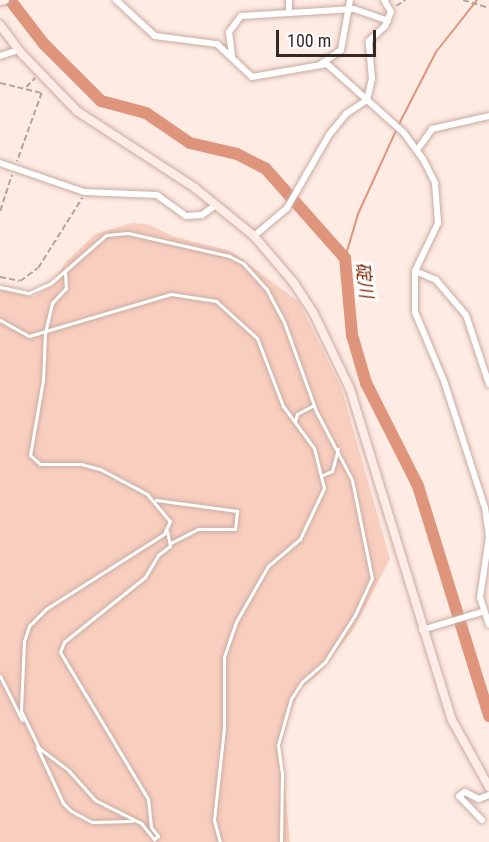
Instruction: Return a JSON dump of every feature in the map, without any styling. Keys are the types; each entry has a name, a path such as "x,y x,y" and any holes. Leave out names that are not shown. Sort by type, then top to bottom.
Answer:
{"street":[{"path":"0,1 5,0"},
{"path":"116,0 155,36 217,44 252,77 260,78 321,64 341,50 350,0"},
{"path":"289,0 289,12"},
{"path":"368,100 372,78 369,40 388,21 390,10 384,0"},
{"path":"232,59 229,32 238,17 289,12 325,14 347,10 388,21"},
{"path":"0,25 18,50 41,75 102,129 216,205 254,237 294,283 342,369 452,720 489,788"},
{"path":"0,56 18,50"},
{"path":"321,64 337,71 417,150 430,171 438,197 438,224 415,271 412,287 420,332 456,416 485,508 489,537 480,597 482,612 489,625"},
{"path":"254,237 292,202 309,165 329,135 356,105 368,100"},
{"path":"417,150 432,129 489,116"},
{"path":"0,163 86,192 157,195 178,211 192,217 216,205"},
{"path":"415,271 436,280 466,315 489,384"},
{"path":"422,630 482,612"},
{"path":"482,820 459,796 465,792 479,799 489,795"}],"lane":[{"path":"0,287 29,293 65,271 94,243 117,233 229,256 243,263 267,290 284,322 314,405 352,480 372,578 355,615 325,662 302,682 291,699 278,745 282,772 281,842"},
{"path":"34,742 69,771 95,800 150,828 148,799 60,652 64,642 141,581 158,555 171,543 198,529 235,529 237,511 154,500 100,469 81,464 34,461 30,455 43,380 45,333 52,303 66,288 65,271"},
{"path":"0,320 29,336 171,294 205,297 225,308 257,338 283,406 314,448 324,488 300,539 268,566 228,640 222,699 222,757 213,820 219,842"},
{"path":"295,421 297,414 314,405"},
{"path":"321,474 330,474 338,449"},
{"path":"154,500 170,521 167,531 171,543"},
{"path":"23,722 24,641 28,626 46,609 167,531"},
{"path":"0,676 71,811 92,822 137,821"}],"path":[{"path":"390,10 405,0"},
{"path":"463,0 489,8"},
{"path":"25,89 41,75"},
{"path":"0,83 42,93 0,211"},
{"path":"0,277 20,281 38,268 86,192"}],"shaded area":[{"path":"132,223 147,224 175,237 231,251 299,302 341,387 390,559 353,630 318,675 300,689 288,718 281,747 290,842 0,842 0,290 33,297 50,287 66,262 95,234"}],"waterway":[{"name":"碇川","path":"10,0 44,44 101,101 146,113 190,143 237,154 265,168 345,258 352,335 366,383 418,486 489,716"},
{"path":"345,258 358,214 399,124 436,52 477,0"}]}
